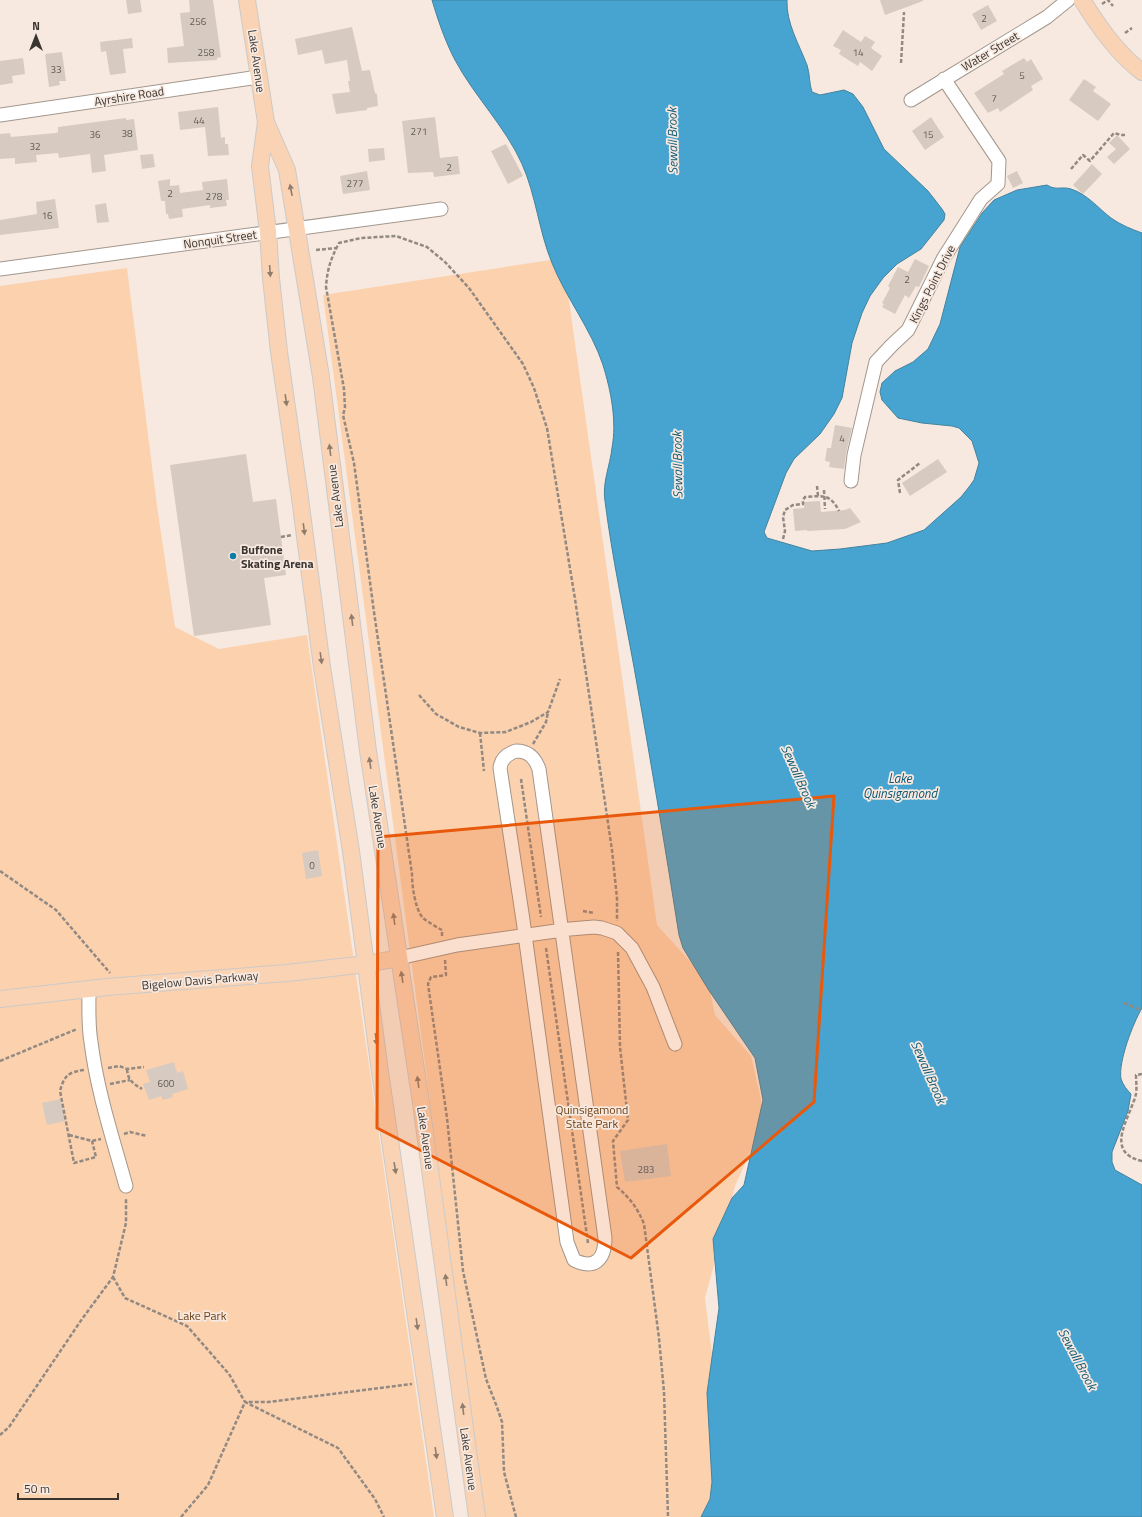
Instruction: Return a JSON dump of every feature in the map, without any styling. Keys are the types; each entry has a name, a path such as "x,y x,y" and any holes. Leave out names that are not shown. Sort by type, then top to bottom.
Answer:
{"main road":[{"name":"Lake Avenue","path":"247,0 266,122 287,170 321,377 368,751 443,1258 477,1517"},
{"path":"1082,0 1105,35 1124,56 1142,72"},
{"name":"Lake Avenue","path":"266,122 260,166 268,232 271,278 279,352 322,667 343,794 380,1072 445,1517"},
{"name":"Bigelow Davis Parkway","path":"0,999 138,985 287,973 366,964 399,958"}],"street":[{"name":"Water Street","path":"911,100 1047,16 1068,0"},
{"name":"Ayrshire Road","path":"0,115 259,77"},
{"name":"Kings Point Drive","path":"851,481 854,455 876,362 908,330 943,259 981,199 998,184 999,161 944,79"},
{"name":"Nonquit Street","path":"0,269 441,209"},
{"path":"516,751 522,751 531,755 535,760 538,769 561,930 605,1238 604,1254 594,1263 586,1265 574,1260 567,1242 525,935 500,768 504,758 509,753 516,751"},
{"path":"399,958 443,947 561,930 594,927 602,928 617,933 632,948 645,970 660,1001 675,1044"},
{"path":"89,990 89,1025 91,1044 102,1068 100,1086 126,1186"}],"path":[{"path":"1101,5 1108,0 1113,6"},
{"path":"901,63 904,12"},
{"path":"1125,33 1132,28"},
{"path":"1071,169 1083,155 1090,161 1114,133 1125,135"},
{"path":"442,938 442,930 422,917 412,888 411,867 354,462 344,415 344,389 326,287 329,263 338,243 348,240 396,236 427,247 445,262 469,288 523,364 534,388 548,428 612,850 617,898 620,1047 628,1120 613,1141 617,1187 632,1202 640,1214 644,1224 659,1338 664,1392 668,1517"},
{"path":"316,250 336,248"},
{"path":"900,493 898,488 898,480 920,463"},
{"path":"817,486 818,496"},
{"path":"824,490 825,509"},
{"path":"783,539 785,531 783,517 785,510 793,505 803,504 804,497 824,496 830,498 835,503 838,511"},
{"path":"532,746 546,722 560,679"},
{"path":"419,695 436,714 459,727 480,733 506,732 531,722 548,712"},
{"path":"480,733 484,771"},
{"path":"521,779 541,917"},
{"path":"0,871 56,910 112,976"},
{"path":"546,948 588,1243"},
{"path":"444,957 446,974 432,977 428,984 447,1118 463,1271 486,1379 502,1422 504,1472 516,1517"},
{"path":"1124,1003 1141,1010"},
{"path":"0,1061 89,1025"},
{"path":"92,1141 96,1157 74,1163 60,1090 63,1080 69,1074 78,1071 119,1066 127,1069 144,1067"},
{"path":"127,1069 128,1078 133,1084 142,1088"},
{"path":"1142,1074 1136,1075 1136,1094 1122,1131 1121,1142 1124,1152 1133,1159 1142,1161"},
{"path":"100,1086 130,1080"},
{"path":"130,1132 147,1136"},
{"path":"69,1135 92,1141 105,1138"},
{"path":"0,1435 9,1426 82,1318 113,1277 126,1223 126,1186"},
{"path":"113,1277 125,1298 187,1326 229,1374 245,1402 338,1448 375,1499 384,1517"},
{"path":"245,1402 268,1402 417,1383"},
{"path":"181,1517 208,1484 245,1402"}],"highlighted area":[{"path":"834,796 814,1102 631,1258 377,1128 378,837"}],"green space":[{"name":"Quinsigamond State Park","path":"563,258 657,925 708,981 715,1015 751,1056 761,1099 761,1128 735,1186 705,1298 732,1517 485,1517 323,295"},
{"name":"Lake Park","path":"127,268 157,506 175,627 219,649 307,635 434,1517 0,1517 0,286"}],"water":[{"name":"Lake Quinsigamond","path":"432,0 787,0 787,9 791,25 807,65 812,92 820,95 844,90 853,94 863,107 884,149 928,191 942,209 945,214 944,220 921,249 897,264 883,278 870,296 862,313 852,343 842,398 834,414 820,434 794,459 786,473 764,532 767,538 812,551 887,543 924,530 961,497 974,480 979,463 972,441 959,428 898,418 882,400 880,392 882,383 895,371 913,362 928,349 940,324 960,247 982,213 994,200 1017,190 1047,185 1053,188 1071,189 1082,194 1106,214 1126,227 1142,233 1142,1008 1134,1023 1122,1063 1121,1079 1131,1094 1128,1111 1112,1152 1112,1162 1115,1170 1142,1185 1142,1517 701,1517 710,1499 712,1482 707,1393 719,1308 713,1239 732,1198 744,1185 763,1100 755,1058 708,989 683,948 679,935 652,767 615,564 604,494 614,427 611,396 603,365 592,339 564,289 552,263 544,239 531,188 522,164 507,137 471,86 455,60 442,30"}],"building":[{"path":"126,0 140,0 142,12 128,14"},
{"path":"189,0 213,0 221,57 217,58 217,60 168,63 167,48 184,46 180,13 190,12"},
{"path":"880,0 923,0 923,1 885,15"},
{"path":"988,5 997,21 981,30 972,14"},
{"path":"352,27 362,71 370,70 375,93 377,94 378,106 367,108 367,110 336,114 332,94 350,92 347,60 325,64 322,50 298,55 295,39"},
{"path":"843,30 861,42 865,36 875,42 871,48 882,56 872,71 860,62 858,66 839,54 841,50 833,46"},
{"path":"132,38 133,48 123,49 126,73 110,75 106,51 101,52 100,42"},
{"path":"62,52 66,81 59,81 60,85 49,87 45,54"},
{"path":"23,58 25,74 12,76 13,83 0,85 0,61"},
{"path":"1024,58 1027,62 1031,59 1043,79 1031,86 1033,90 1000,112 998,108 988,113 974,93 1004,74 1002,71"},
{"path":"1084,79 1096,87 1093,91 1111,104 1098,121 1069,100"},
{"path":"218,107 221,138 225,137 225,144 228,144 229,155 208,156 205,127 180,130 178,112"},
{"path":"435,117 440,158 458,156 460,174 434,177 433,172 408,173 402,121"},
{"path":"931,117 944,137 925,150 912,131"},
{"path":"126,118 126,120 134,119 138,150 104,155 106,171 92,173 90,154 59,158 58,153 36,155 37,162 15,164 15,158 0,159 0,134 10,133 11,137 56,133 58,132 58,127"},
{"path":"1117,135 1130,149 1114,164 1107,157 1116,149 1109,143"},
{"path":"506,144 523,176 508,184 491,151"},
{"path":"384,148 385,160 369,162 368,149"},
{"path":"153,154 155,167 142,169 140,155"},
{"path":"1092,164 1102,174 1083,194 1073,185"},
{"path":"367,171 370,190 343,194 340,176"},
{"path":"1017,171 1023,183 1013,188 1007,176"},
{"path":"170,179 170,186 179,185 180,193 203,190 202,182 227,179 229,200 226,200 227,206 210,208 210,205 182,209 183,217 169,219 168,214 166,214 165,201 161,201 158,181"},
{"path":"55,199 59,228 0,235 0,220 37,214 36,202"},
{"path":"106,203 109,222 97,223 95,205"},
{"path":"915,259 929,266 919,287 916,286 909,298 905,295 895,314 882,307 884,304 882,303 890,288 888,286 898,267 908,272"},
{"path":"835,425 852,428 844,469 829,467 830,462 825,461 827,448 831,448"},
{"name":"Buffone Skating Arena","path":"246,454 253,502 276,499 286,575 264,578 271,625 194,636 170,465"},
{"path":"938,459 947,472 910,496 902,483"},
{"path":"820,501 821,512 845,510 850,508 861,522 845,529 795,531 793,509 804,508 804,502"},
{"path":"318,850 322,876 306,879 302,853"},
{"path":"174,1062 177,1073 183,1071 188,1089 172,1094 173,1097 163,1100 161,1096 149,1100 143,1084 150,1082 146,1070"},
{"path":"61,1099 65,1121 47,1125 42,1103"},
{"path":"667,1144 671,1176 625,1182 620,1151"}],"place":[{"name":"Buffone Skating Arena","path":"233,556"}],"water label":[{"name":"Sewall Brook","path":"672,141"},
{"name":"Sewall Brook","path":"677,465"},
{"name":"Sewall Brook","path":"799,776"},
{"name":"Sewall Brook","path":"929,1072"},
{"name":"Sewall Brook","path":"1078,1359"}]}
